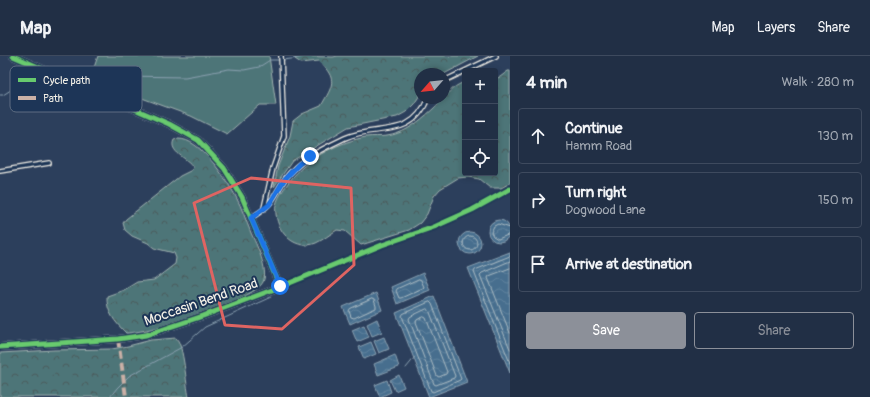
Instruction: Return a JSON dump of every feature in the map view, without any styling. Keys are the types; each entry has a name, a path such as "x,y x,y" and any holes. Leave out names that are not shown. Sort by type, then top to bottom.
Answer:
{"main road":[{"path":"14,56 37,66"},
{"path":"142,112 169,124 198,140 224,168 242,197 280,286"},
{"name":"Moccasin Bend Road","path":"0,347 118,340 146,335 198,318 280,286"}],"street":[{"path":"263,209 273,168 284,136 281,56"},
{"path":"450,78 496,56"},
{"path":"251,218 269,205 284,180 299,164 310,156 351,135 366,131 393,129 403,125 416,117 421,112 425,104"},
{"path":"0,171 48,163"},
{"name":"Moccasin Bend Road","path":"280,286 382,245 434,227 472,210 510,188"}],"highlighted area":[{"path":"251,178 351,188 354,265 282,329 225,325 194,203"}],"green space":[{"path":"98,56 269,56 276,105 260,105 227,134 191,116 142,98 142,66 95,66"},
{"path":"295,56 478,56 450,71 450,68 414,68 414,104 406,112 397,117 348,127 292,161 274,187 278,166 290,136 293,121 302,114 321,106 331,88 332,83 329,73 319,61 301,63 295,59"},
{"path":"510,71 510,183 501,188 490,188 479,179 468,177 458,178 440,189 434,196 427,214 420,223 409,230 361,245 345,231 337,230 319,242 309,245 295,243 284,234 277,221 276,206 283,190 300,169 317,156 346,142 366,137 390,136 405,130 427,115 438,104 450,104 450,91 462,83 462,176 498,176 498,78"},
{"path":"174,140 186,140 203,152 212,161 232,189 259,250 264,271 263,282 255,290 241,298 200,315 156,328 126,333 112,316 108,307 107,296 124,290 137,282 154,280 175,264 176,258 174,253 154,248 148,243 132,236 125,230 123,223 180,176 192,170 193,167 191,164 179,155 174,148"},
{"path":"176,338 179,342 183,357 189,397 0,397 0,353 112,349 151,340"}],"water":[{"path":"495,220 503,220 510,227 510,235 503,242 495,242 488,235 488,227"},
{"path":"466,232 474,232 481,239 481,247 474,254 466,254 459,247 459,239"},
{"path":"510,252 510,373 468,268"},
{"path":"423,273 430,290 397,304 391,287"},
{"path":"376,293 382,310 350,324 343,307"},
{"path":"434,296 467,382 429,397 396,313"},
{"path":"377,319 382,332 372,336 367,324"},
{"path":"364,325 369,337 357,342 352,330"},
{"path":"384,337 389,349 379,353 374,341"},
{"path":"371,342 376,354 364,359 359,347"},
{"path":"395,355 399,367 378,375 374,364"},
{"path":"399,375 404,387 395,391 390,380"},
{"path":"387,380 391,392 380,397 375,385"}],"waterway":[{"path":"283,60 304,56"},
{"path":"142,76 185,77 229,69 244,70 259,67 270,60 280,60"},
{"path":"0,95 3,95 10,91"},
{"path":"110,397 129,376 182,347 205,327 271,297"},
{"path":"406,368 415,357"}],"marked path":[{"path":"118,339 126,397"}],"cycle path":[{"path":"13,56 36,66"},
{"path":"141,112 169,124 198,140 224,168 242,197 280,287"},
{"path":"0,347 118,339 146,335 203,316 280,287 382,245 434,227 472,210 510,189"}],"route":[{"path":"280,286 251,218 269,205 284,180 299,164 310,156"}]}
